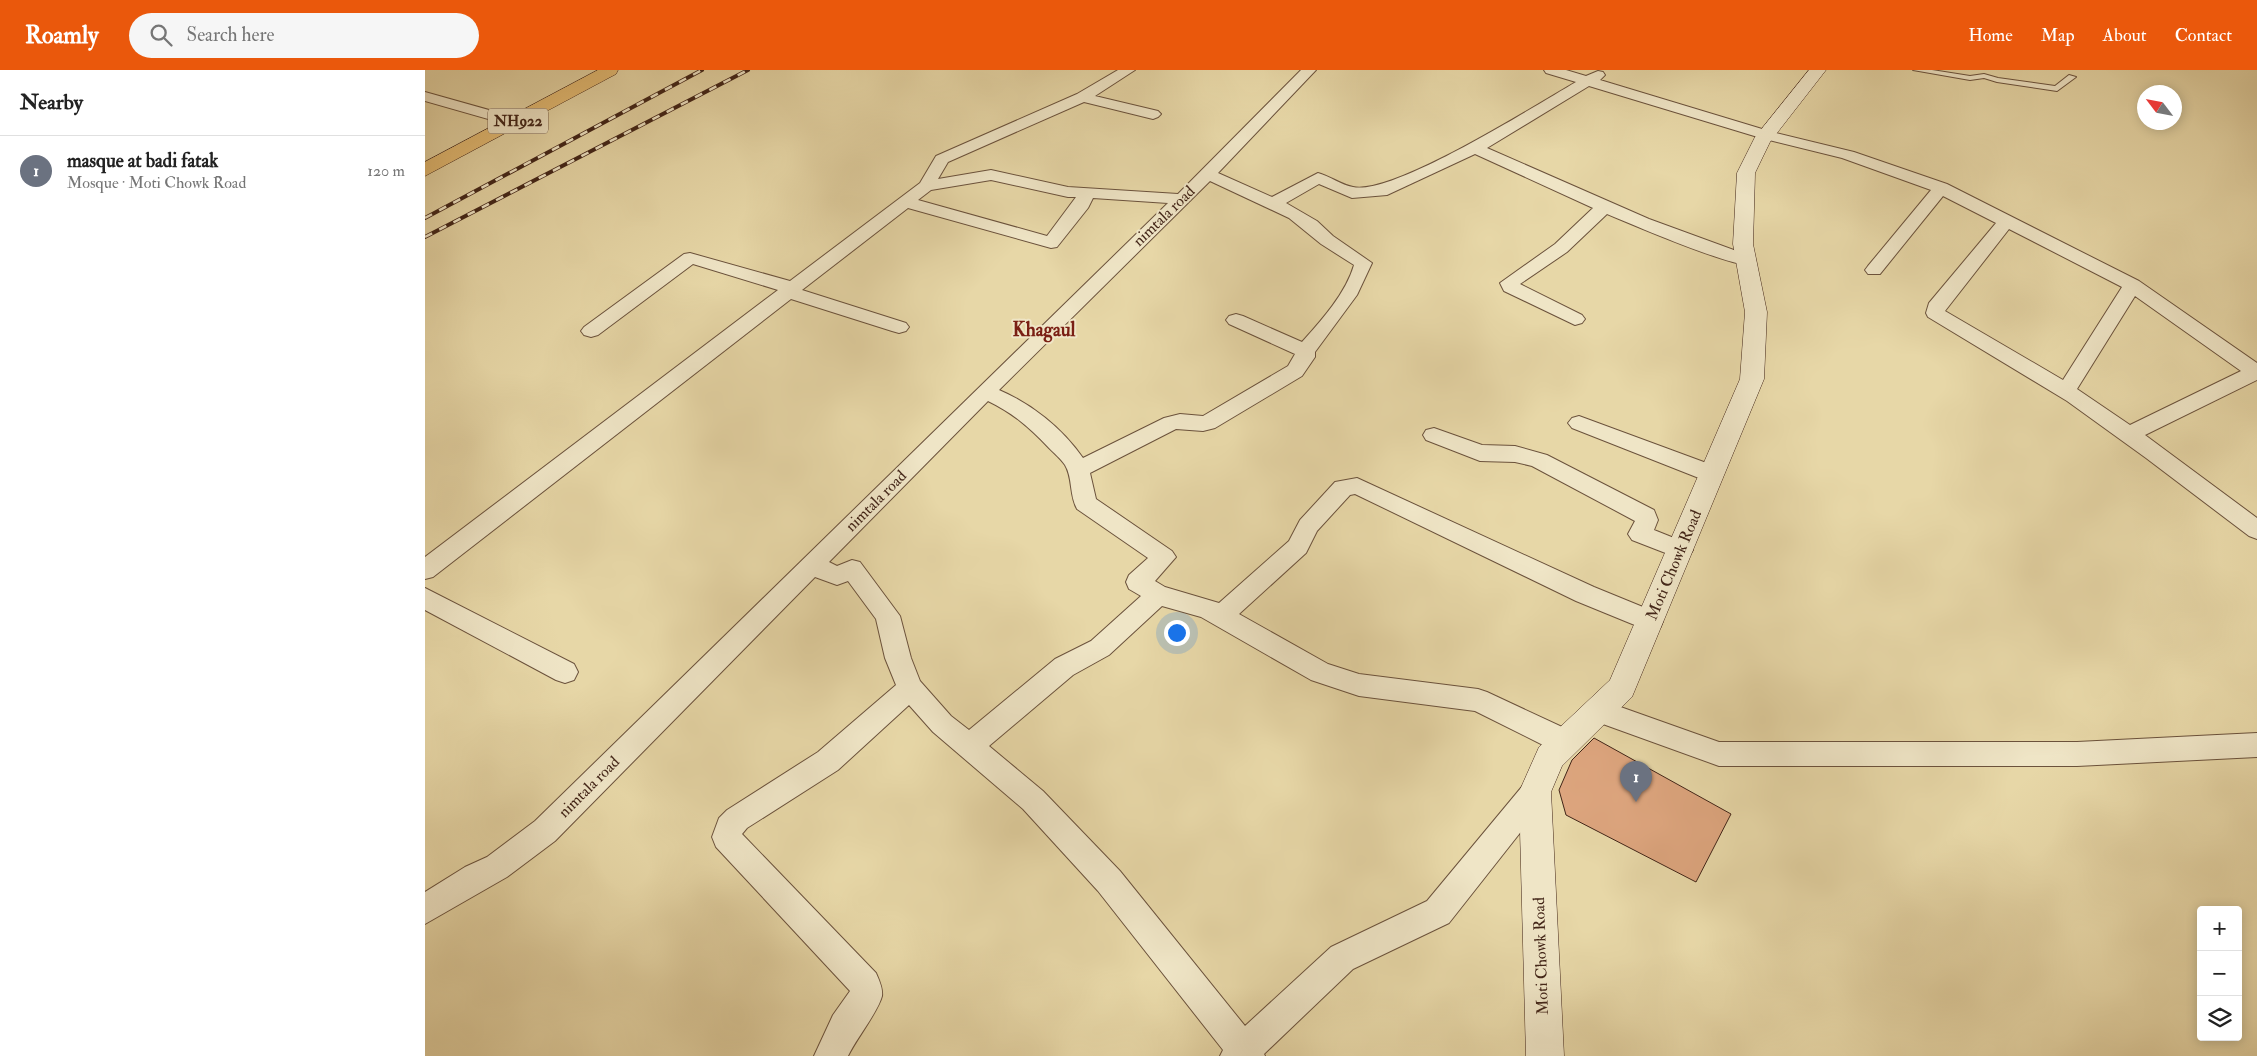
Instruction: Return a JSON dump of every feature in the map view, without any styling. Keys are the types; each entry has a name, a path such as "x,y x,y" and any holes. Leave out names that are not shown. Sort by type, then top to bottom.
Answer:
{"main road":[{"name":"NH922","path":"425,170 609,70"}],"street":[{"path":"425,570 926,186 942,159 1082,97 1128,70"},
{"name":"nimtala road","path":"425,908 476,877 497,867 545,832 985,392 1183,199 1309,70"},
{"path":"1551,70 1767,135 1848,155 1941,188 2132,285 2257,373 2129,434"},
{"path":"1272,204 1318,178 1352,193 1387,190 1475,148 1590,81 1605,70"},
{"name":"Moti Chowk Road","path":"1545,1056 1535,792 1550,757 1621,688 1753,379 1756,312 1743,244 1747,173 1761,141 1818,70"},
{"path":"425,96 516,122"},
{"path":"1082,97 1153,114"},
{"path":"1475,148 1603,208 1683,240 1747,261"},
{"path":"1077,470 1171,423 1177,421 1199,425 1208,424 1295,371 1305,357 1305,351 1325,330 1364,266 1360,260 1327,240 1311,225 1295,214 1208,174"},
{"path":"926,186 991,175 1068,192 1183,199"},
{"path":"1874,270 1941,188"},
{"path":"905,202 1051,243 1082,204 1086,194"},
{"path":"1575,319 1511,287 1509,283 1561,248 1603,208"},
{"path":"2006,221 1936,307 1935,313 2023,363 2066,391 2129,434 2257,530"},
{"path":"591,331 690,258 899,327"},
{"path":"2066,391 2132,285"},
{"path":"1236,320 1305,351"},
{"path":"985,392 1012,404 1034,418 1074,461 1081,480 1085,502 1164,557 1138,582 1158,595 1208,609 1320,672 1359,685 1478,700 1565,742"},
{"path":"1579,423 1712,474"},
{"path":"1434,435 1480,453 1515,454 1539,460 1646,516 1647,520 1640,534 1681,550"},
{"path":"1221,616 1298,547 1308,526 1343,488 1357,486 1585,594 1651,621"},
{"path":"812,565 837,576 852,569 887,616 898,658 910,688 942,724 1033,800 1109,881 1243,1053 1342,958 1438,912 1535,792"},
{"path":"969,746 1064,667 1099,648 1158,595"},
{"path":"425,598 565,672"},
{"path":"831,1056 845,1027 866,995 865,984 726,836 729,828 737,819 828,761 910,688"},
{"path":"1598,711 1719,754 2077,754 2257,745"}],"lane":[{"path":"1917,70 1970,78 1986,73 2006,82 2057,89 2071,76"}],"building":[{"path":"1594,738 1731,814 1696,882 1566,815 1559,790 1572,760"}],"railway":[{"path":"425,218 702,70"},
{"path":"425,237 748,70"}],"place":[{"name":"masque at badi fatak","path":"1636,802"}],"district":[{"name":"Khagaul","path":"1044,330"}]}
